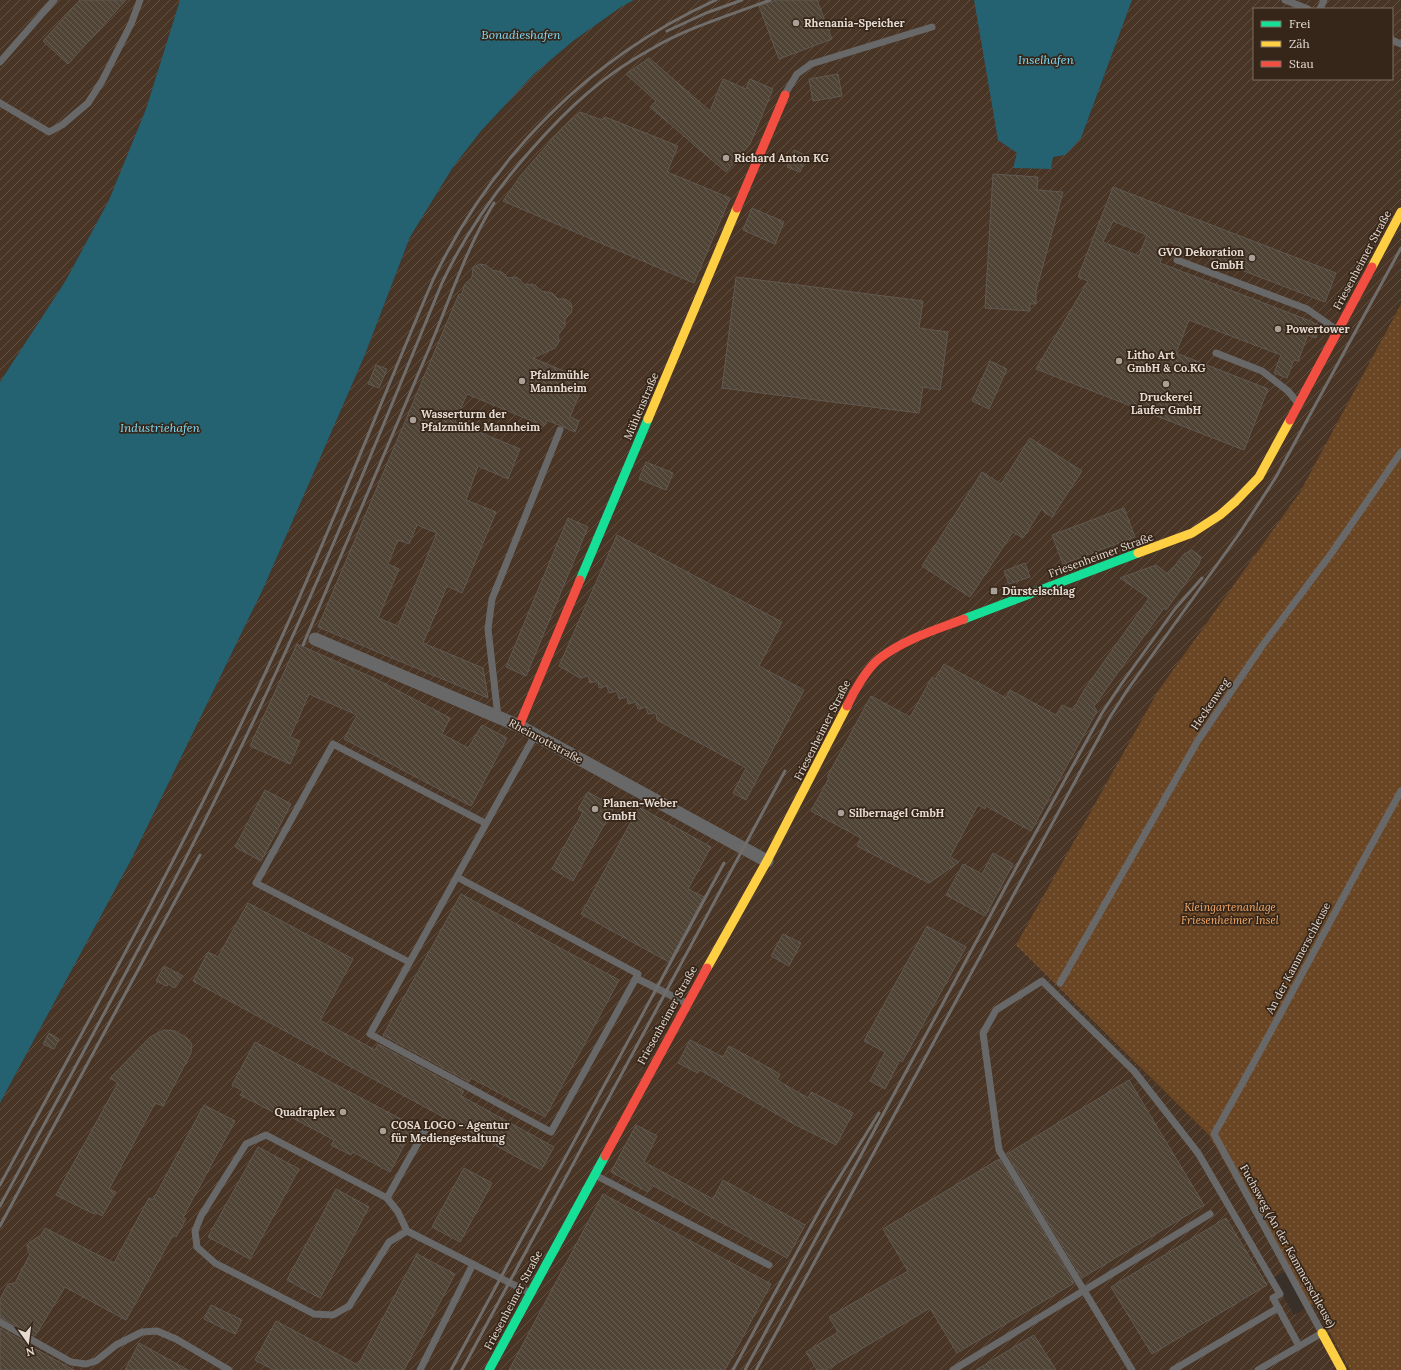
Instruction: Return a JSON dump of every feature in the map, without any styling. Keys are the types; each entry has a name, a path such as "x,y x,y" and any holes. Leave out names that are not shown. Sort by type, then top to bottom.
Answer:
{"street":[{"name":"Mühlenstraße","path":"519,726 785,95"},
{"name":"Friesenheimer Straße","path":"489,1370 687,1004 767,862 857,686 879,659 903,643 918,636 1192,533 1206,525 1230,507 1246,493 1259,477 1401,212"},
{"name":"Rheinrottstraße","path":"315,639 519,726 767,862"},
{"name":"Fuchsweg (An der Kammerschleuse)","path":"1322,1333 1342,1370"}],"lane":[{"path":"0,62 54,0"},
{"path":"0,103 49,132 62,126 88,103 102,81 131,24 140,0"},
{"path":"1285,0 1305,8"},
{"path":"785,95 797,74 811,64 932,27"},
{"path":"1177,260 1307,309 1338,330"},
{"path":"1216,353 1262,371 1288,391 1298,403"},
{"path":"498,717 488,629 492,599 560,430"},
{"name":"Heckenweg","path":"1060,983 1197,742 1262,646 1333,551 1400,455"},
{"path":"457,877 638,974 552,1132 370,1034 457,877 485,823 535,735"},
{"path":"409,962 256,883 333,744 485,823"},
{"name":"An der Kammerschleuse","path":"1214,1134 1264,1046 1318,943 1401,792"},
{"path":"636,978 687,1004"},
{"path":"1132,1370 999,1150 983,1033 996,1010 1042,981 1134,1071 1198,1153 1280,1294 1273,1298 1299,1346"},
{"path":"387,1198 424,1132"},
{"name":"Fuchsweg (An der Kammerschleuse)","path":"1214,1134 1322,1333"},
{"path":"407,1231 389,1242 348,1306 333,1315 314,1314 215,1262 197,1247 195,1231 201,1216 246,1144 266,1135 387,1198 398,1212 407,1231 530,1294"},
{"path":"594,1174 769,1265"},
{"path":"952,1370 1210,1214"},
{"path":"420,1370 473,1264"},
{"path":"1173,1370 1278,1308"},
{"path":"0,1322 72,1362 86,1364 96,1361 116,1345 142,1332 157,1331 229,1370"},
{"path":"1258,1370 1322,1333"}],"shaded area":[{"path":"0,0 180,0 146,109 109,200 66,280 0,382"},
{"path":"634,0 974,0 1018,153 1013,168 1051,168 1053,157 1081,138 1132,0 1401,0 1401,304 1300,492 1158,691 1086,1015 1209,1135 1286,1271 1273,1278 1294,1315 1314,1304 1350,1370 0,1370 0,1103 131,860 263,589 364,357 410,237 453,167 481,131 534,74 573,41 621,7"}],"green space":[{"name":"Kleingartenanlage Friesenheimer Insel","path":"1401,304 1401,1370 1350,1370 1314,1304 1309,1307 1286,1271 1209,1135 1016,945 1158,691 1300,492"}],"water":[{"name":"Industriehafen","path":"180,0 634,0 621,7 573,41 534,74 481,131 453,167 410,237 364,357 263,589 131,860 0,1103 0,382 66,280 109,200 146,109"},
{"name":"Inselhafen","path":"974,0 1132,0 1081,138 1065,155 1053,157 1051,169 1013,168 1017,153 998,140"}],"building":[{"path":"80,0 126,0 68,64 43,41"},
{"name":"Rhenania-Speicher","path":"776,0 817,0 832,39 779,59 759,6"},
{"path":"649,58 710,111 723,79 746,89 750,79 773,89 750,144 726,172 650,107 656,101 626,74"},
{"path":"838,74 842,96 813,101 809,79"},
{"path":"580,112 602,120 605,117 678,146 667,172 730,198 694,283 503,201 521,175 561,129"},
{"path":"794,150 807,156 800,172 787,167"},
{"path":"993,174 1038,177 1037,190 1063,192 1036,291 1036,304 1030,304 1030,311 985,308"},
{"path":"1113,187 1336,273 1325,302 1168,242 1160,263 1320,326 1316,338 1308,335 1298,361 1294,360 1287,378 1274,373 1281,355 1189,320 1176,353 1268,389 1244,450 1036,369 1088,281 1078,277","holes":["1113,221 1147,235 1139,256 1103,242"]},
{"path":"752,208 784,222 775,244 743,230"},
{"path":"479,264 486,265 492,270 502,272 508,278 516,277 525,285 532,284 541,291 552,293 558,299 565,299 571,303 571,313 565,319 565,326 558,335 559,342 555,348 533,358 585,380 570,417 579,421 575,432 547,420 544,426 467,394 455,422 520,449 508,479 478,466 466,500 496,512 462,593 447,586 423,643 483,668 488,698 318,627 459,294 461,295 465,284 472,277 473,268","holes":["417,525 437,533 398,626 378,618 399,569 388,564 398,540 409,544"]},
{"path":"736,277 923,301 919,328 948,332 940,390 923,387 919,413 722,388"},
{"path":"990,361 1007,369 989,409 972,401"},
{"path":"376,365 387,369 379,388 368,384"},
{"path":"1030,438 1082,471 1052,517 1044,512 1042,508 1023,538 1013,532 970,597 922,566 982,472 1001,484"},
{"path":"646,462 673,473 666,490 639,479"},
{"path":"1124,508 1135,537 1063,564 1052,535"},
{"path":"568,518 588,527 526,676 506,667"},
{"path":"617,535 782,622 759,666 804,690 746,800 733,793 746,768 657,720 656,713 648,714 646,707 638,709 636,702 628,704 627,697 619,699 617,691 609,693 607,686 599,688 598,681 590,683 588,676 580,678 559,666"},
{"path":"1192,550 1201,557 1199,564 1166,610 1164,608 1094,706 1097,711 1031,831 986,806 985,809 978,805 950,857 959,862 929,883 857,846 861,838 811,811 829,778 827,777 871,696 910,717 932,677 935,679 944,664 1006,698 1010,690 1056,715 1062,705 1073,710 1084,690 1149,598 1120,578 1156,565 1168,574 1184,554"},
{"path":"1025,563 1030,577 1009,584 1004,571"},
{"path":"297,644 376,679 450,718 442,734 468,748 482,725 507,738 471,806 344,739 357,715 309,694 290,737 300,741 290,764 250,746"},
{"path":"265,790 291,804 261,861 235,847"},
{"path":"588,792 614,807 573,881 552,869 583,812 578,809"},
{"path":"639,807 711,847 688,889 704,897 669,962 581,914"},
{"path":"993,853 1013,864 985,916 946,895 963,864 982,874"},
{"path":"461,894 619,980 545,1117 471,1078 469,1082 383,1035"},
{"path":"248,903 353,959 320,1020 375,1050 378,1044 464,1091 461,1096 554,1147 541,1170 193,981 208,952 218,957"},
{"path":"927,926 966,947 902,1062 900,1060 885,1089 870,1081 885,1052 864,1041"},
{"path":"783,934 801,943 789,966 771,956"},
{"path":"164,966 183,976 175,988 168,984 167,986 156,981"},
{"path":"164,1030 175,1031 187,1038 192,1044 191,1053 163,1106 155,1103 109,1189 116,1192 102,1216 95,1212 94,1214 56,1195 118,1083 110,1078 150,1037"},
{"path":"49,1033 59,1039 54,1049 43,1044"},
{"path":"690,1040 723,1057 729,1046 780,1074 777,1080 808,1098 811,1092 853,1113 836,1145 794,1124 700,1070 698,1073 678,1063"},
{"path":"255,1042 414,1126 390,1172 353,1152 351,1155 331,1145 334,1140 287,1115 285,1118 240,1095 243,1091 232,1085"},
{"path":"1129,1080 1204,1205 1082,1278 1007,1154"},
{"path":"204,1105 235,1121 183,1217 186,1219 176,1237 173,1235 126,1320 65,1287 35,1336 0,1317 0,1299 8,1284 15,1283 30,1254 27,1245 41,1235 45,1228 114,1263 149,1198 153,1200"},
{"path":"636,1125 657,1136 644,1162 713,1199 723,1180 805,1225 787,1258 652,1185 648,1192 611,1172"},
{"path":"258,1147 299,1169 250,1259 208,1237"},
{"path":"999,1159 1074,1283 957,1353 930,1308 826,1370 817,1370 806,1352 838,1332 829,1317 908,1271 883,1229"},
{"path":"464,1168 492,1183 460,1242 432,1227"},
{"path":"336,1189 369,1207 320,1298 287,1280"},
{"path":"603,1194 771,1284 725,1370 509,1370"},
{"path":"1226,1218 1267,1285 1152,1354 1111,1287"},
{"path":"417,1254 455,1274 404,1370 274,1370 255,1360 276,1321 358,1365"},
{"path":"211,1305 242,1320 235,1334 204,1319"},
{"path":"0,1328 30,1346 74,1370 0,1370"},
{"path":"1034,1335 1056,1370 976,1370"},
{"path":"139,1343 188,1370 125,1370"}],"railway":[{"path":"0,1185 139,927 238,731 312,569 433,280 457,234 485,192 515,152 549,115 586,81 627,51 670,24 716,0"},
{"path":"667,31 706,13 742,0"},
{"path":"0,1206 144,939 247,735 321,571 442,283 471,230 493,197 531,150 573,106 602,81 635,58 681,34 770,0"},
{"path":"303,645 431,344 467,254 494,203"},
{"path":"756,1370 1110,717 1128,689 1239,534 1276,477 1401,248"},
{"path":"745,1370 1010,879 1102,713 1175,609 1202,578"},
{"path":"462,1370 785,771"},
{"path":"0,1226 200,855"},
{"path":"451,1370 724,863"},
{"path":"733,1370 823,1204 879,1113"}],"traffic: fast":[{"path":"580,580 648,419"},
{"path":"964,619 1138,553"},
{"path":"489,1370 605,1156"}],"traffic: slow":[{"path":"648,419 737,208"},
{"path":"1372,267 1401,212"},
{"path":"1138,553 1192,533 1220,515 1259,477 1290,420"},
{"path":"707,968 767,861 847,706"},
{"path":"1322,1333 1342,1370"}],"traffic: jam":[{"path":"737,208 785,95"},
{"path":"1290,420 1372,267"},
{"path":"519,726 580,580"},
{"path":"847,706 857,687 875,662 880,658 910,640 964,619"},
{"path":"605,1156 707,968"}],"place":[{"name":"Rhenania-Speicher","path":"796,23"},
{"name":"Richard Anton KG","path":"726,158"},
{"name":"GVO Dekoration GmbH","path":"1252,258"},
{"name":"Powertower","path":"1278,329"},
{"name":"Litho Art GmbH & Co.KG","path":"1119,361"},
{"name":"Pfalzmühle Mannheim","path":"522,381"},
{"name":"Druckerei Läufer GmbH","path":"1166,384"},
{"name":"Wasserturm der Pfalzmühle Mannheim","path":"413,420"},
{"name":"Dürstelschlag","path":"994,591"},
{"name":"Planen-Weber GmbH","path":"595,809"},
{"name":"Silbernagel GmbH","path":"841,813"},
{"name":"Quadraplex","path":"343,1112"},
{"name":"COSA LOGO - Agentur für Mediengestaltung","path":"383,1131"}],"water label":[{"name":"Bonadieshafen","path":"521,35"}]}
